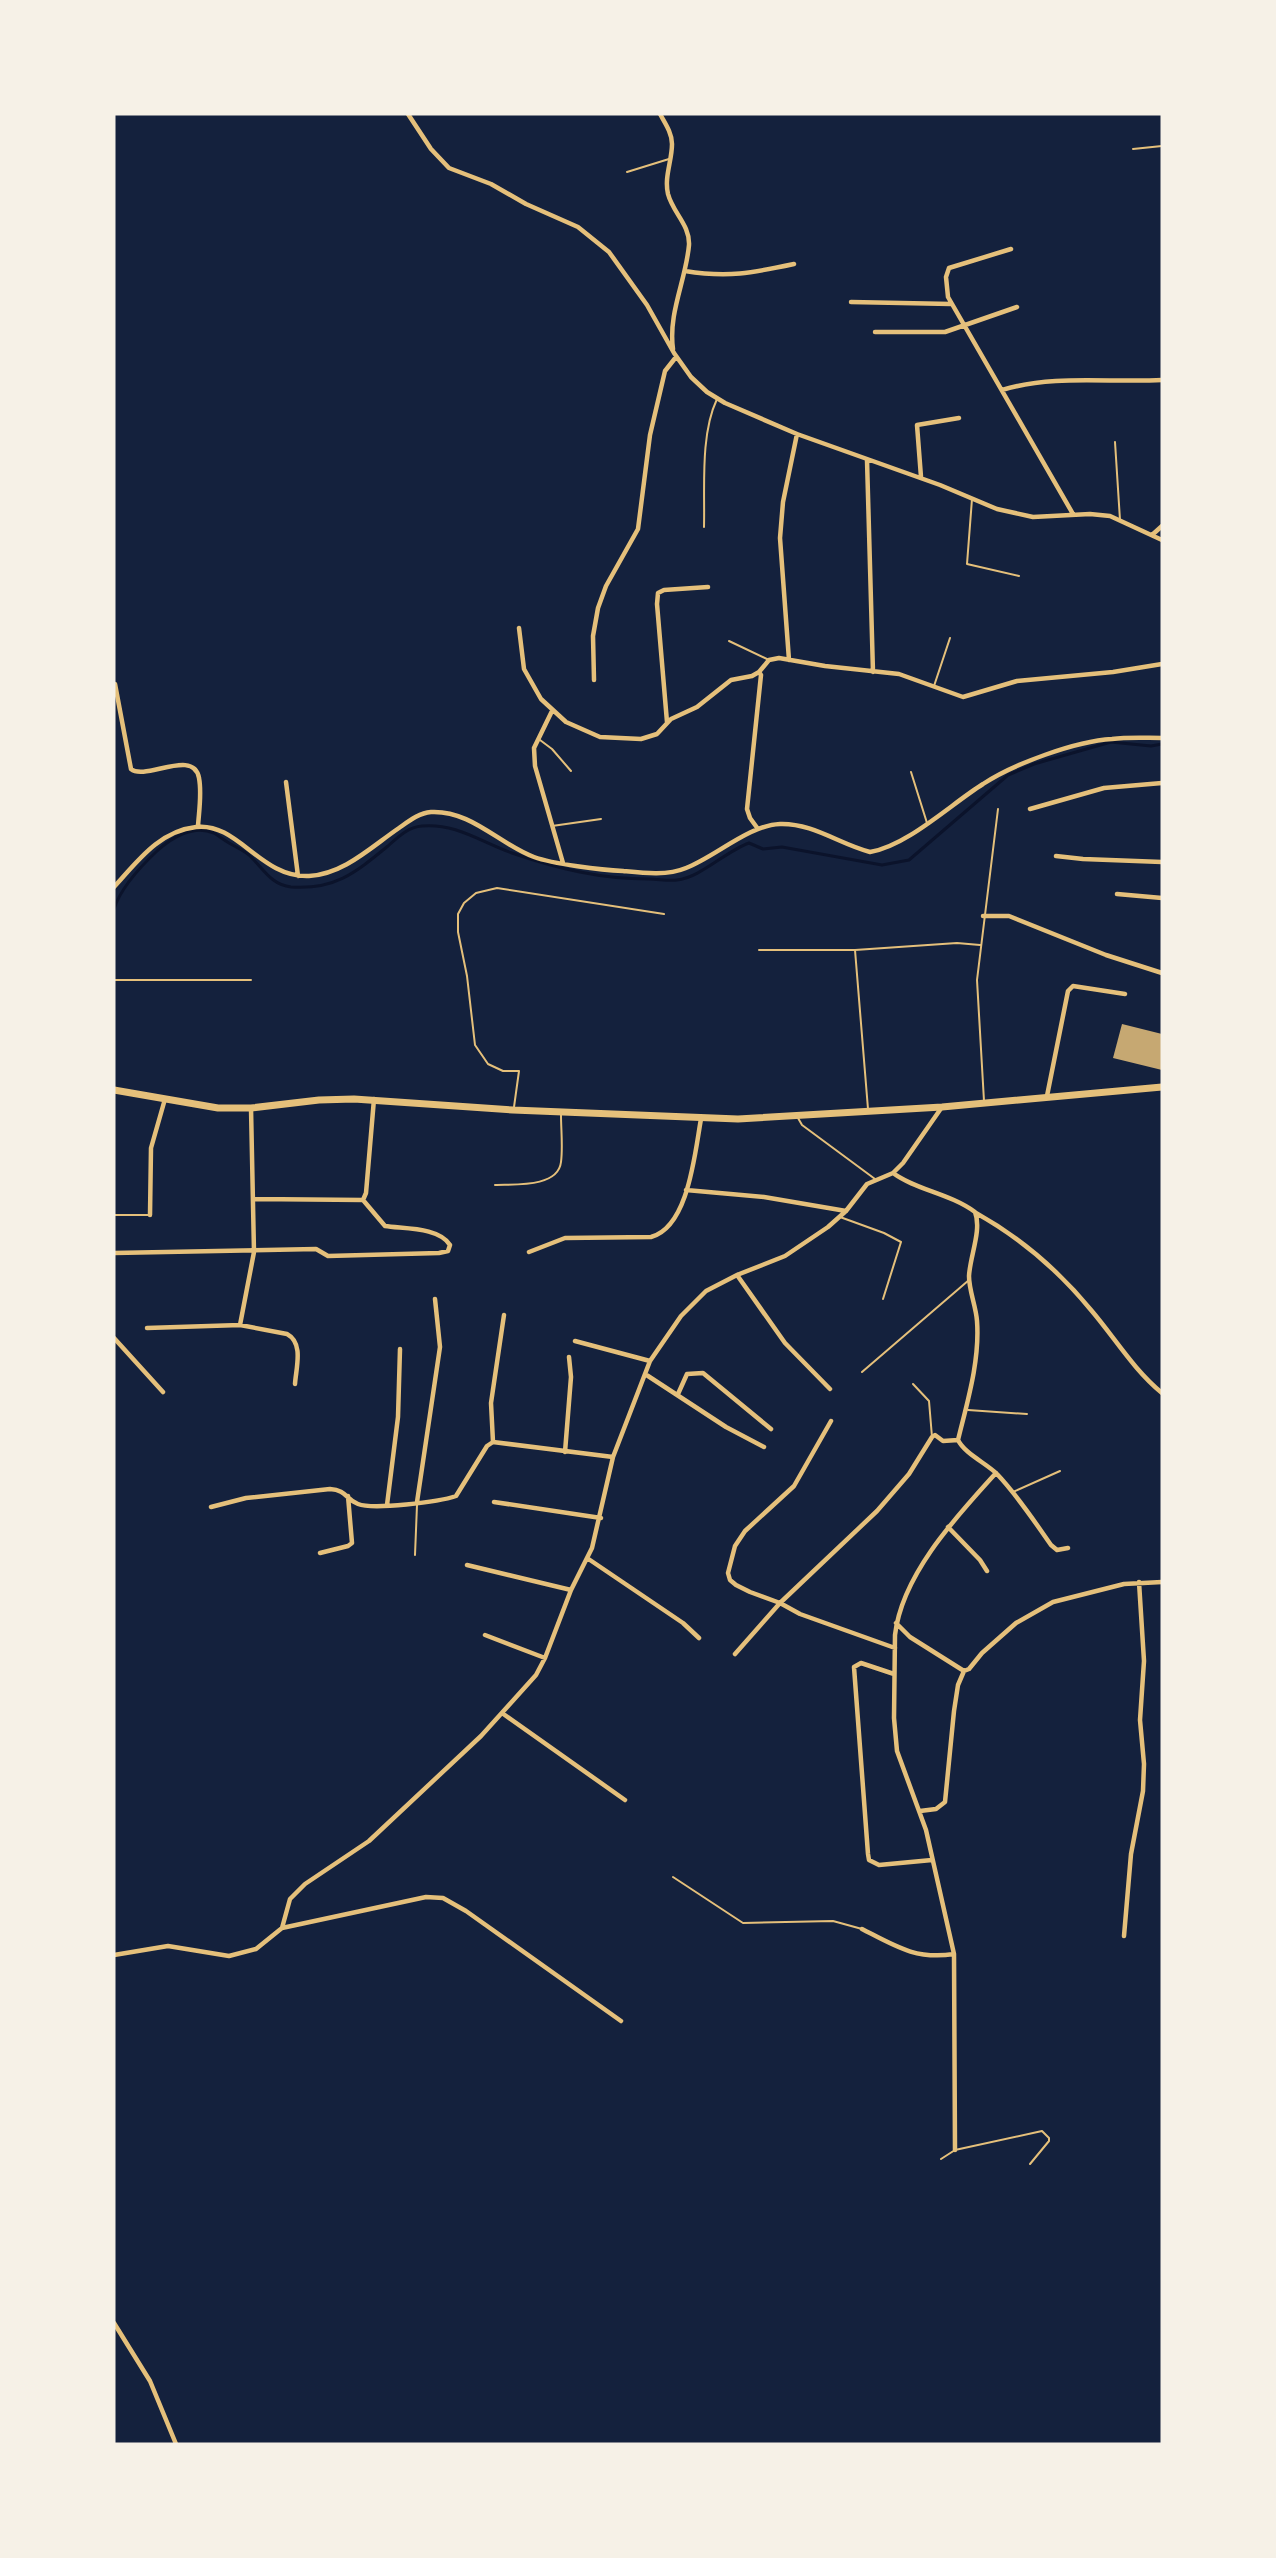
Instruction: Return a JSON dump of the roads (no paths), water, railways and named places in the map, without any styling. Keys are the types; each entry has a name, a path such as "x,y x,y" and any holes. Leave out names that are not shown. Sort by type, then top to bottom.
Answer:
{"main road":[{"path":"114,1090 218,1108 250,1108 319,1100 374,1099 513,1110 701,1119 797,1117 942,1107 984,1101 1162,1087"}],"street":[{"path":"408,114 431,149 449,168 491,184 526,204 578,227 596,240 609,252 647,304 675,355 696,382 717,399 797,434 921,477 997,509 1021,515 1100,514 1120,520 1162,540"},
{"path":"594,680 593,636 598,608 606,586 638,529 650,435 665,371 675,355 671,324 685,271 689,235 667,191 672,145 660,114"},
{"path":"1011,249 949,268 945,285 951,304 963,326 1073,514"},
{"path":"685,271 714,276 743,275 794,264"},
{"path":"851,302 951,304"},
{"path":"875,332 945,332 1017,307"},
{"path":"1002,390 1027,383 1064,379 1162,380"},
{"path":"921,477 917,426 959,418"},
{"path":"789,660 780,538 783,502 797,434"},
{"path":"867,460 873,672"},
{"path":"1152,535 1162,526"},
{"path":"667,722 658,593 664,590 708,587"},
{"path":"519,628 524,669 541,699 571,726 600,737 642,739 657,734 667,722 697,707 731,680 752,676 759,672 769,660 778,658 912,677 963,698 1017,681 1136,669 1162,664"},
{"path":"758,829 747,809 761,675 759,672"},
{"path":"116,684 131,769 141,773 172,766 189,766 195,770 199,781 198,826"},
{"path":"552,711 534,748 536,766 563,863"},
{"path":"114,887 159,841 175,832 198,826 225,834 265,864 298,876 320,874 342,867 412,819 429,812 453,815 468,820 481,826 502,842 533,857 622,871 676,871 698,863 758,829 777,824 813,829 870,852 895,843 991,778 1036,759 1101,740 1162,738"},
{"path":"286,782 298,876"},
{"path":"1030,808 1104,788 1162,783"},
{"path":"1056,856 1162,862"},
{"path":"1117,894 1162,897"},
{"path":"983,916 1009,916 1116,959 1162,973"},
{"path":"1047,1096 1068,991 1073,986 1125,994"},
{"path":"150,1215 151,1148 165,1099"},
{"path":"363,1200 366,1193 374,1099"},
{"path":"282,1928 290,1899 305,1884 369,1841 473,1744 536,1675 545,1658 571,1590 592,1548 601,1518 613,1457 650,1361 670,1329 687,1308 706,1291 796,1250 840,1217 867,1184 893,1173 903,1163 942,1107"},
{"path":"240,1325 254,1252 250,1108"},
{"path":"529,1252 565,1238 655,1236 675,1216 687,1190 701,1119"},
{"path":"893,1173 902,1179 951,1197 1015,1238 1076,1292 1103,1324 1130,1362 1162,1393"},
{"path":"687,1190 764,1197 846,1211"},
{"path":"114,1253 316,1249 328,1256 439,1253 448,1251 450,1245 447,1239 432,1233 385,1226 363,1200 252,1199"},
{"path":"958,1440 977,1336 976,1312 969,1280 977,1224 975,1212"},
{"path":"737,1275 785,1343 830,1389"},
{"path":"417,1502 440,1347 435,1299"},
{"path":"493,1442 491,1403 504,1316"},
{"path":"147,1328 240,1325 293,1337 298,1347 295,1384"},
{"path":"114,1338 163,1392"},
{"path":"575,1341 650,1361"},
{"path":"387,1505 398,1417 400,1349"},
{"path":"565,1452 572,1377 569,1357"},
{"path":"678,1394 687,1374 703,1373 771,1429"},
{"path":"645,1374 726,1427 764,1447"},
{"path":"831,1421 795,1486 745,1531 735,1545 728,1573 730,1580 736,1585 800,1614 895,1648"},
{"path":"735,1654 780,1603 877,1511 909,1474 932,1437 935,1435 943,1441 958,1440"},
{"path":"958,1440 964,1448 996,1473 1057,1550 1068,1548"},
{"path":"211,1507 246,1498 330,1489 342,1490 355,1504 368,1507 444,1500 456,1496 487,1446 493,1442 613,1457"},
{"path":"955,2150 954,1954 921,1811 904,1774 897,1750 894,1718 896,1623 915,1577 948,1527 996,1473"},
{"path":"320,1553 352,1543 348,1496"},
{"path":"494,1502 601,1518"},
{"path":"948,1527 980,1560 987,1571"},
{"path":"587,1558 683,1623 699,1638"},
{"path":"467,1565 571,1590"},
{"path":"1124,1936 1131,1854 1139,1814 1144,1764 1140,1720 1144,1661 1139,1582"},
{"path":"921,1811 936,1809 945,1802 958,1685 964,1671 969,1669 982,1653 1016,1623 1053,1602 1124,1584 1162,1582"},
{"path":"896,1623 910,1637 964,1671"},
{"path":"484,1635 545,1658"},
{"path":"894,1674 861,1663 854,1667 867,1854 869,1860 879,1865 932,1860"},
{"path":"502,1713 625,1800"},
{"path":"114,1955 168,1946 229,1956 256,1949 282,1928 426,1897 443,1898 466,1911 621,2021"},
{"path":"862,1929 892,1945 921,1956 954,1954"},
{"path":"114,2323 150,2381 176,2444"}],"lane":[{"path":"1133,149 1162,146"},
{"path":"627,172 669,159"},
{"path":"704,527 707,435 717,399"},
{"path":"1115,442 1120,520"},
{"path":"972,499 967,564 1019,576"},
{"path":"934,686 950,638"},
{"path":"729,641 769,660"},
{"path":"538,738 552,749 571,771"},
{"path":"911,772 927,823"},
{"path":"984,1101 976,995 983,916 998,809"},
{"path":"552,826 601,819"},
{"path":"513,1110 519,1071 503,1071 488,1064 473,1039 466,976 458,932 458,914 464,903 476,893 497,888 664,914"},
{"path":"759,950 855,950 957,943 980,945"},
{"path":"855,950 868,1112"},
{"path":"114,981 251,980"},
{"path":"495,1185 541,1181 556,1173 561,1163 561,1112"},
{"path":"797,1117 802,1125 875,1179"},
{"path":"114,1215 150,1215"},
{"path":"840,1217 884,1233 901,1242 883,1299"},
{"path":"862,1372 969,1280"},
{"path":"913,1384 929,1401 932,1437"},
{"path":"965,1410 1027,1414"},
{"path":"1013,1492 1060,1471"},
{"path":"415,1555 417,1502"},
{"path":"673,1877 743,1923 833,1921 862,1929"},
{"path":"941,2159 955,2150 1042,2131 1049,2141 1030,2164"}],"waterway":[{"path":"114,909 126,885 157,851 176,837 198,830 214,833 247,853 273,880 291,887 320,886 344,878 404,833 422,826 446,827 546,864 614,877 670,880 686,878 749,843 763,849 782,847 882,865 909,860 1008,775 1034,764 1111,742 1151,746 1162,744"}]}
